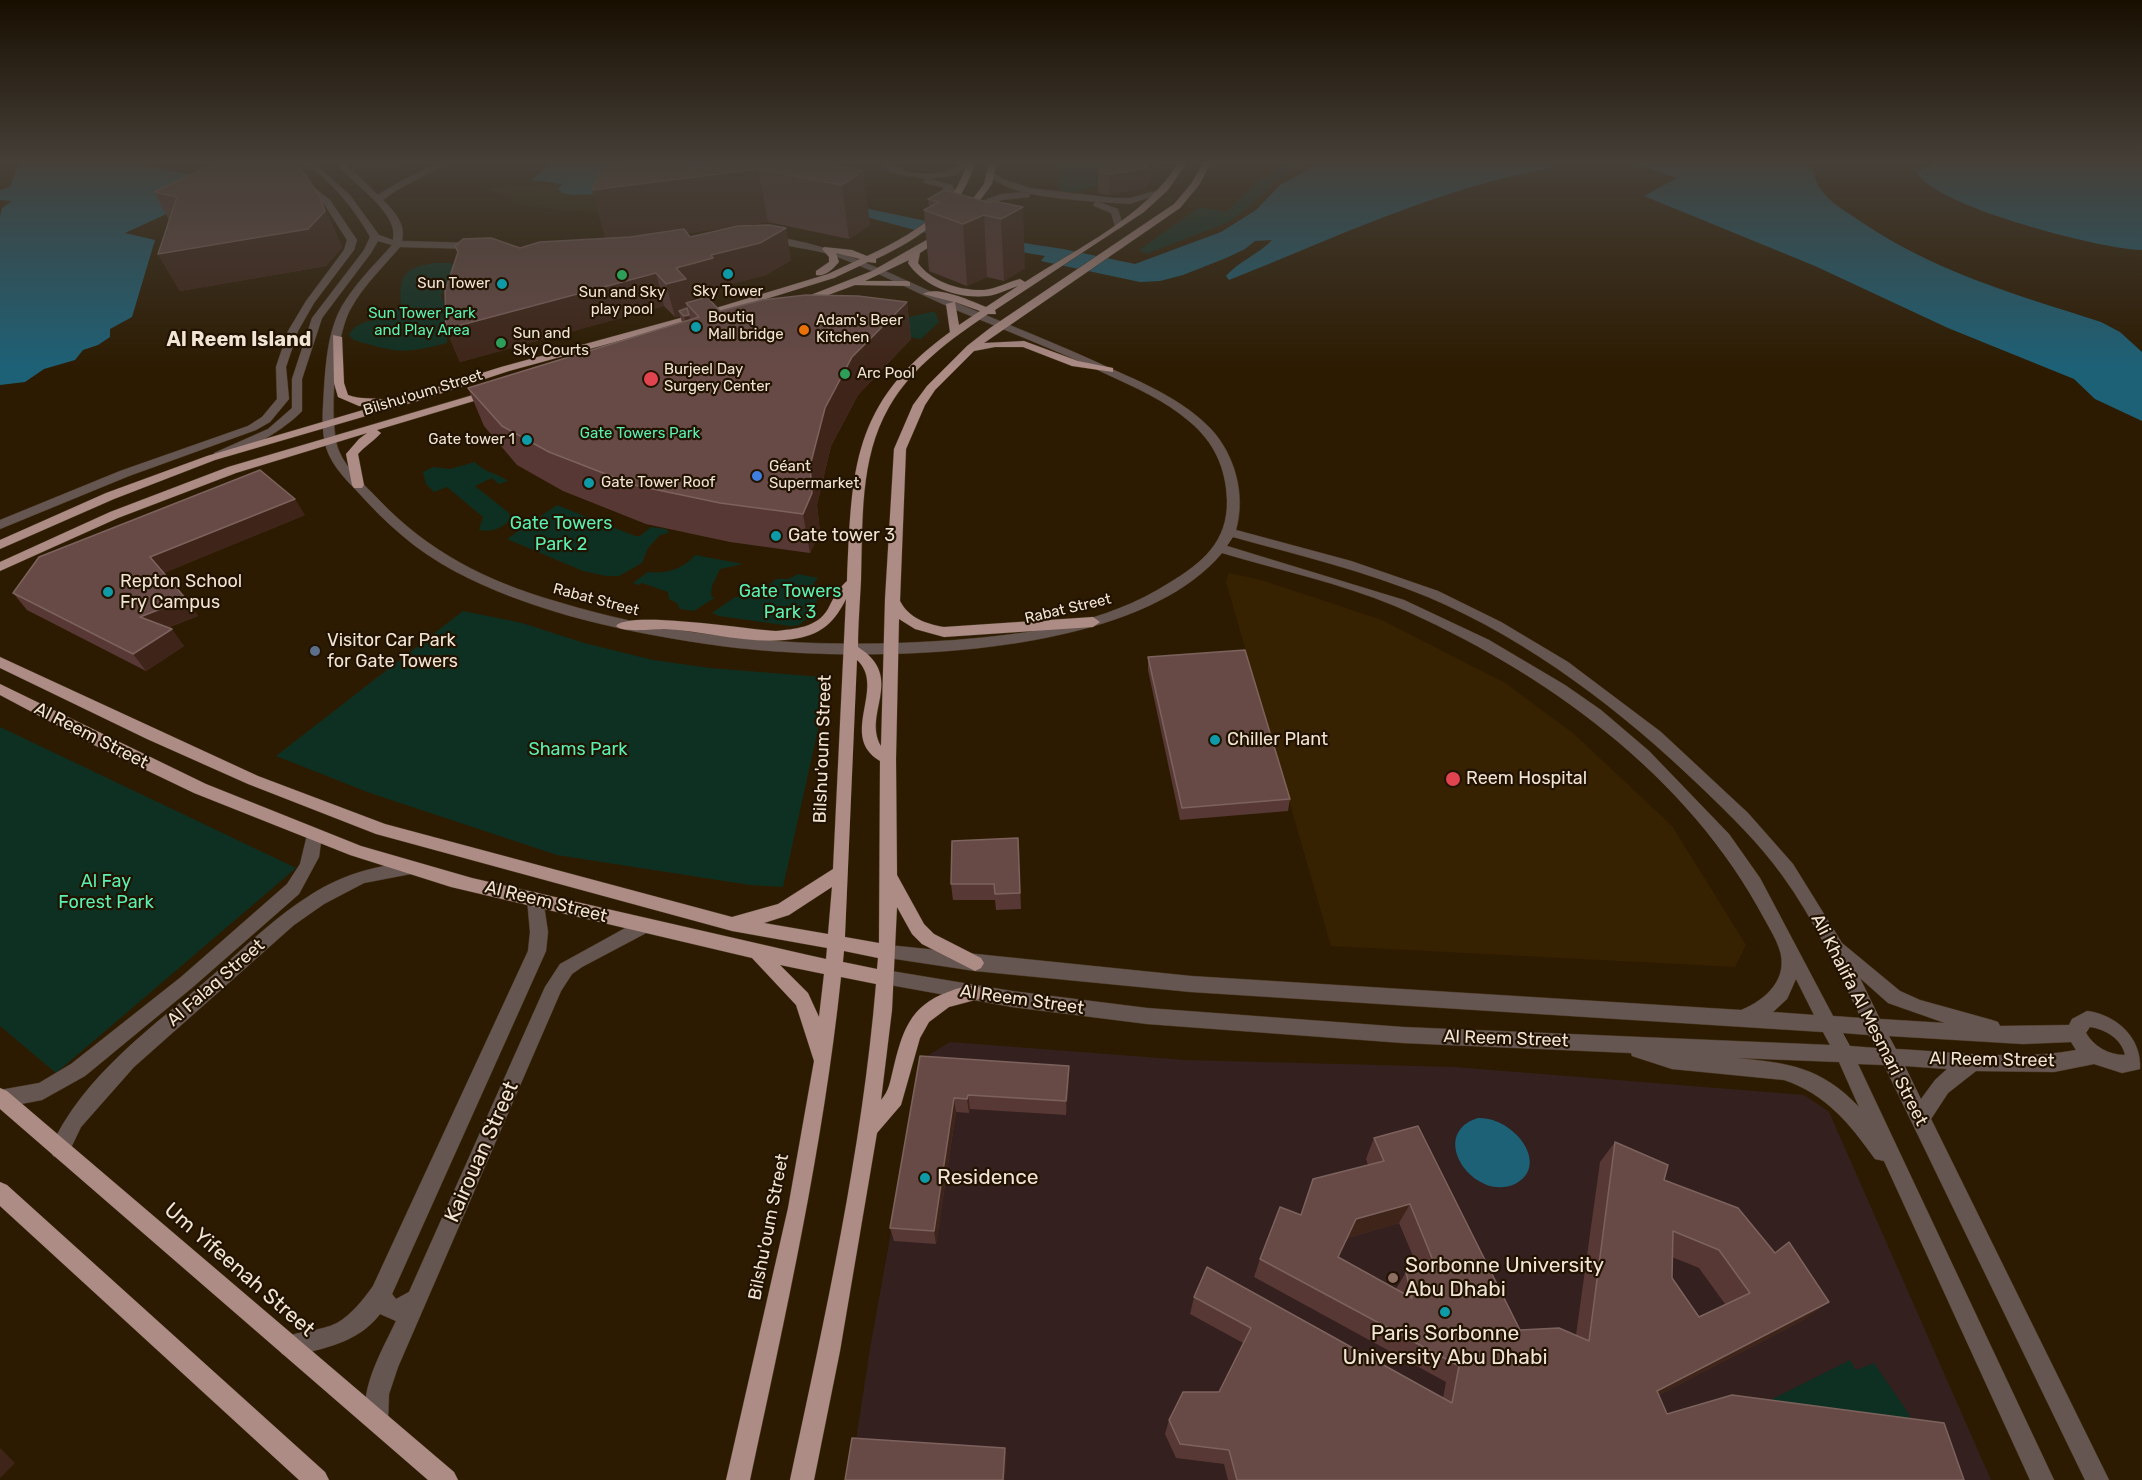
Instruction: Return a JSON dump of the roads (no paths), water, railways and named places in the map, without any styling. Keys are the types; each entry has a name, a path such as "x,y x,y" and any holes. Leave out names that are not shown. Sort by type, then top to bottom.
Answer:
{"main road":[{"name":"Bilshu'oum Street","path":"3,543 110,496 211,458 417,398 505,369 801,286 864,262 896,246 920,230"},
{"path":"880,267 916,252 948,230"},
{"name":"Bilshu'oum Street","path":"738,1480 798,1208 822,1061 836,944 841,872 857,498 872,429 898,385 955,332 1032,280 1113,230"},
{"path":"1003,318 1030,306 1141,230"},
{"path":"788,307 850,284 880,267 914,242 916,233"},
{"path":"827,249 844,251 864,262"},
{"path":"710,313 726,304 823,272 834,262 834,256 827,249"},
{"path":"802,1480 829,1351 868,1131 888,952 888,759 892,598 900,449 919,405 931,388 1030,291 1032,280 987,293 959,292 921,275 913,262 916,252"},
{"path":"850,284 881,282 907,284"},
{"path":"928,294 947,296 983,313"},
{"path":"951,304 955,332"},
{"path":"337,337 339,383 343,397 359,403 417,398"},
{"path":"971,348 995,344 1024,344 1076,364 1109,370"},
{"name":"Bilshu'oum Street","path":"0,569 26,554 114,515 232,470 507,388"},
{"path":"114,515 180,482 300,443 315,436 330,423"},
{"path":"358,485 352,454 363,441 387,425"},
{"path":"623,626 655,623 774,637 792,636 808,632 828,620 839,596 855,581"},
{"path":"892,598 899,610 910,621 924,628 944,632 1093,622"},
{"path":"850,649 861,653 873,672 871,740 876,751 888,759"},
{"name":"Al Reem Street","path":"0,662 233,771 382,830 732,924 888,952"},
{"name":"Al Reem Street","path":"0,689 84,735 174,778 314,835 410,868 644,926 832,969 885,978"},
{"path":"732,924 783,910 841,872"},
{"path":"888,874 906,910 928,939 975,963"},
{"path":"756,951 802,999 808,1011 822,1061"},
{"path":"868,1131 894,1099 909,1038 917,1022 931,1009 948,999 973,993"},
{"name":"Um Yifeenah Street","path":"1,1098 446,1480"},
{"path":"0,1192 317,1480"}],"street":[{"path":"0,525 131,470 258,425 269,417 283,396 280,385 282,360 307,307 350,250 352,240 346,230"},
{"path":"372,230 375,237 398,244 455,244 489,249"},
{"path":"398,244 399,230"},
{"path":"211,458 276,430 298,409 297,380 317,318 368,251 375,237"},
{"path":"755,239 796,241 827,249"},
{"path":"340,242 352,240"},
{"name":"Rabat Street","path":"398,244 342,315 330,389 330,441 334,452 358,485 418,544 464,571 523,596 623,626 750,646 892,648 1002,640 1093,622 1121,614 1174,586 1219,548 1229,532 1233,516 1234,490 1231,471 1216,441 1196,419 1168,399 1003,318 951,304 907,284 880,267 864,262"},
{"path":"378,268 408,252 434,244"},
{"path":"326,266 338,265"},
{"path":"307,307 317,318"},
{"path":"280,385 305,351"},
{"name":"Ali Khalifa Al Mesmari Street","path":"1229,532 1395,580 1459,606 1536,647 1613,701 1671,747 1736,811 1787,870 1832,942 2097,1480"},
{"name":"Ali Khalifa Al Mesmari Street","path":"1219,548 1305,572 1399,603 1484,643 1560,689 1596,714 1644,755 1723,838 1754,883 1844,1054 2042,1480"},
{"name":"Al Falaq Street","path":"1,1098 42,1091 52,1086 108,1047 272,910 307,872 313,857 314,835"},
{"name":"Al Falaq Street","path":"60,1149 74,1120 128,1061 288,920 318,899 361,877 410,868"},
{"name":"Kairouan Street","path":"290,1346 341,1333 366,1314 381,1294 517,1000 537,951 539,932 535,899"},
{"path":"272,910 287,910 288,920"},
{"name":"Kairouan Street","path":"377,1422 378,1394 387,1365 554,987 566,969 576,962 644,926"},
{"path":"1832,942 1881,988 1894,997 1918,1007 2024,1036"},
{"path":"1741,1018 1761,1011 1776,1000 1790,968 1789,949"},
{"name":"Al Reem Street","path":"888,952 975,963 1191,984 2024,1036 2077,1033"},
{"name":"Al Reem Street","path":"885,978 973,993 1147,1016 1403,1035 1619,1043 1973,1062 2054,1063 2094,1055"},
{"path":"517,1000 528,993 540,992 544,995 546,1005"},
{"path":"2087,1019 2107,1021 2117,1027 2129,1036 2140,1051 2133,1063 2125,1066 2115,1065 2094,1055 2086,1048 2077,1033 2077,1027 2081,1021 2087,1019"},
{"path":"2117,1027 2142,1032"},
{"path":"1619,1043 1672,1060 1784,1071 1818,1084 1836,1096 1853,1112 1903,1180"},
{"path":"108,1047 107,1053 113,1061 128,1061"},
{"path":"1921,1119 1937,1091 1952,1073 1973,1062"},
{"path":"381,1294 382,1302 392,1310 401,1310 417,1300"}],"water":[{"path":"0,230 131,230 125,233 155,240 132,317 110,329 110,337 98,345 83,350 75,360 44,369 25,382 0,385"},
{"path":"915,230 969,230 1004,240 1135,264 1224,230 1350,230 1229,280 1226,276 1231,271 1272,240 1255,241 1245,249 1226,258 1183,275 1160,281 1140,282 1041,261 1045,256 956,241"},
{"path":"1727,230 1874,230 1912,252 1973,279 2101,322 2120,332 2142,352 2142,421 2095,399 2074,379 1948,328 1815,266"},
{"path":"2043,230 2142,230 2142,250 2122,248"},
{"path":"1478,1118 1504,1125 1524,1144 1529,1155 1530,1166 1525,1176 1515,1184 1500,1187 1485,1184 1472,1176 1462,1164 1456,1151 1456,1138 1463,1126"}],"place":[{"name":"Sky Tower","path":"728,274"},
{"name":"Sun and Sky play pool","path":"622,275"},
{"name":"Sun Tower","path":"502,284"},
{"name":"Boutiq Mall bridge","path":"696,327"},
{"name":"Adam's Beer Kitchen","path":"804,330"},
{"name":"Sun and Sky Courts","path":"501,343"},
{"name":"Arc Pool","path":"845,374"},
{"name":"Burjeel Day Surgery Center","path":"651,379"},
{"name":"Gate tower 1","path":"527,440"},
{"name":"Géant Supermarket","path":"757,476"},
{"name":"Gate Tower Roof","path":"589,483"},
{"name":"Gate tower 3","path":"776,536"},
{"name":"Repton School Fry Campus","path":"108,592"},
{"name":"Visitor Car Park for Gate Towers","path":"315,651"},
{"name":"Chiller Plant","path":"1215,740"},
{"name":"Reem Hospital","path":"1453,779"},
{"name":"Residence","path":"925,1178"},
{"name":"Sorbonne University Abu Dhabi","path":"1393,1278"},
{"name":"Paris Sorbonne University Abu Dhabi","path":"1445,1312"}],"district":[{"name":"Al Reem Island","path":"239,340"}],"park label":[{"name":"Sun Tower Park and Play Area","path":"422,322"},
{"name":"Gate Towers Park","path":"640,434"},
{"name":"Gate Towers Park 2","path":"561,534"},
{"name":"Gate Towers Park 3","path":"790,602"},
{"name":"Shams Park","path":"578,750"},
{"name":"Al Fay Forest Park","path":"106,892"}]}
